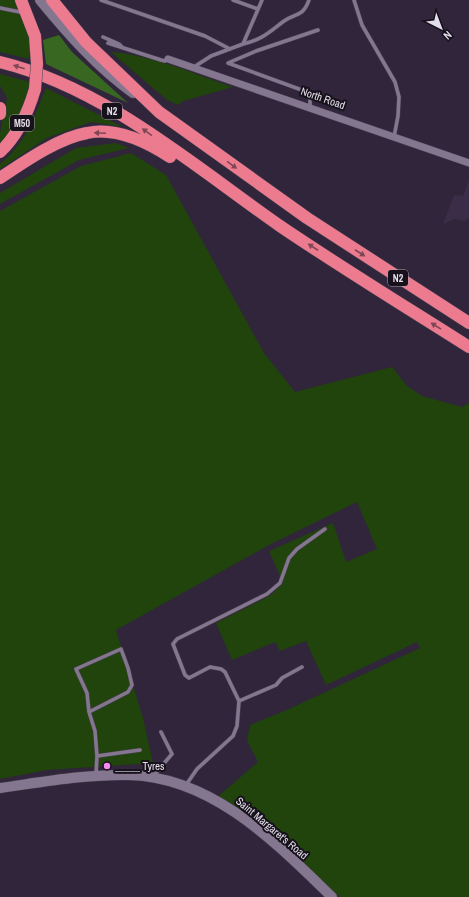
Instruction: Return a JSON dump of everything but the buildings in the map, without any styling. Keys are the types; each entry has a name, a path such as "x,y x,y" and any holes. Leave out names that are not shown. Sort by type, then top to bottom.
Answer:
{"highway":[{"path":"52,0 86,42 159,112"},
{"name":"M50","path":"0,152 19,128 28,110 35,90 37,64 35,36 21,6"},
{"name":"N2","path":"0,62 21,67 80,93 142,128 282,226 469,347"},
{"name":"M50","path":"0,108 0,114"},
{"name":"N2","path":"159,112 307,218 469,323"},
{"path":"0,178 68,138 88,132 112,133 135,138 159,150 231,198 282,226"}],"main road":[{"path":"40,0 81,47 112,78 159,112"},
{"name":"Saint Margaret's Road","path":"0,788 96,775 130,775 162,778 185,786 225,805 285,853 332,897"}],"street":[{"name":"North Road","path":"168,59 469,163"}],"lane":[{"path":"101,0 205,36 230,49"},
{"path":"233,0 258,9"},
{"path":"243,44 262,0"},
{"path":"194,67 211,56 243,44 259,40 286,20 303,12 309,0"},
{"path":"354,0 362,25 395,82 399,97 398,116 394,137"},
{"path":"0,8 21,6"},
{"path":"310,108 310,93 228,63 256,51 318,30"},
{"path":"103,37 118,44 124,49"},
{"path":"108,43 161,60 165,61 168,59"},
{"path":"185,786 197,769 233,736 237,726 238,701 225,672 221,669 210,667 189,678 185,675 173,644 177,639 267,594 280,583 289,558 297,549 325,529"},
{"path":"89,712 128,692 132,685 121,649 76,669 87,693 89,712 95,731 97,756 96,775"},
{"path":"238,701 276,685 282,678 302,667"},
{"path":"152,777 172,754 161,732"},
{"path":"97,756 140,750"}],"shaded area":[{"path":"469,180 469,218 465,221 455,219 443,224 454,195 463,196"}],"green space":[{"path":"0,0 16,0 31,43 29,59 0,52"},
{"path":"59,35 72,52 128,103 46,64 43,40"},
{"path":"111,52 157,61 233,87 183,101 178,105 167,100"},
{"path":"0,74 30,82 26,106 0,148 0,133 7,98 0,86"},
{"path":"46,88 123,127 91,122 47,138 0,169 0,164 9,156 23,138"},
{"path":"116,143 129,148 79,160 0,204 0,193 76,148"},
{"path":"131,153 166,175 264,353 295,392 392,367 407,386 422,396 462,407 469,403 469,897 340,897 258,823 216,798 258,762 247,740 250,725 289,709 420,648 417,642 326,685 306,641 280,651 275,642 232,660 216,623 271,595 283,583 269,551 333,523 346,562 377,549 357,502 271,544 116,630 143,718 153,763 47,770 0,779 0,211 81,166"}],"place":[{"name":"_____ Tyres","path":"107,766"}]}
